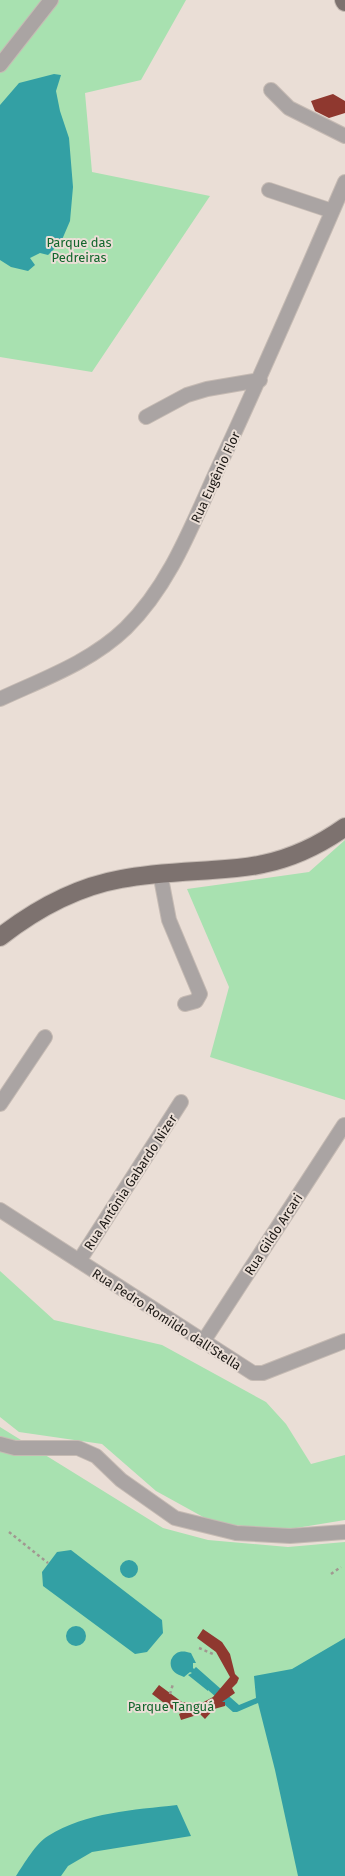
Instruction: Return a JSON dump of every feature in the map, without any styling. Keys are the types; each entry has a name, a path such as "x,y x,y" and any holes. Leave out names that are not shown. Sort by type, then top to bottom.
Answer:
{"main road":[{"path":"0,937 42,907 80,890 120,879 160,873 243,868 263,864 312,847 345,827"}],"street":[{"path":"0,65 52,0"},
{"path":"271,90 289,108 302,116 345,136"},
{"name":"Rua Eugênio Flor","path":"0,699 77,662 106,645 148,604 161,586 184,542 260,380 345,182"},
{"path":"270,190 332,211"},
{"path":"146,417 187,395 207,389 260,380"},
{"path":"160,873 169,920 200,994 196,1001 185,1004"},
{"path":"2,1099 45,1037"},
{"name":"Rua Antônia Gabardo Nizer","path":"79,1261 181,1102"},
{"name":"Rua Gildo Arcari","path":"203,1342 344,1125"},
{"name":"Rua Pedro Romildo dall'Stella","path":"0,1210 247,1371 259,1374 345,1341"},
{"path":"0,1444 15,1448 78,1448 96,1456 121,1480 175,1518 236,1533 290,1536 345,1532"}],"path":[{"path":"9,1532 48,1563"},
{"path":"331,1574 341,1567"},
{"path":"198,1648 213,1654"},
{"path":"170,1694 173,1684"}],"green space":[{"name":"Parque das Pedreiras","path":"0,0 186,0 141,80 85,93 92,172 210,196 92,372 0,357"},
{"path":"345,840 345,1100 210,1057 229,987 187,889 309,872"},
{"path":"0,1271 54,1320 162,1345 266,1402 286,1424 311,1464 345,1455 345,1520 284,1530 214,1523 156,1491 102,1444 19,1432 0,1417"},
{"name":"Parque Tanguá","path":"0,1427 163,1528 208,1540 288,1547 345,1542 345,1876 0,1876"}],"water":[{"path":"54,74 61,75 56,91 60,111 69,138 73,187 70,221 61,242 48,255 40,253 30,258 35,265 28,271 11,267 0,260 0,105 19,83"},
{"path":"71,1550 162,1620 163,1633 147,1652 135,1654 43,1586 42,1572 57,1552"},
{"path":"125,1560 133,1560 138,1565 136,1576 133,1578 125,1578 120,1573 120,1565"},
{"path":"76,1626 83,1629 86,1636 83,1643 76,1646 69,1643 66,1636 69,1629"},
{"path":"345,1638 345,1876 298,1876 275,1770 258,1703 237,1712 233,1712 188,1675 192,1673 190,1672 184,1677 175,1673 171,1666 171,1660 179,1652 191,1653 196,1663 193,1663 193,1668 194,1669 196,1667 239,1705 256,1698 254,1676 292,1669"},
{"path":"177,1805 191,1836 92,1852 68,1866 61,1876 16,1876 30,1854 39,1844 48,1836 63,1828 94,1817 111,1813"}],"building":[{"path":"333,94 345,101 345,113 329,118 315,111 311,101"},
{"path":"203,1629 222,1642 230,1654 235,1674 239,1678 237,1683 232,1688 235,1693 222,1702 225,1702 225,1706 214,1709 205,1719 200,1714 181,1720 179,1714 181,1713 172,1709 152,1694 159,1685 182,1702 200,1704 213,1697 230,1677 216,1652 197,1638"}]}
